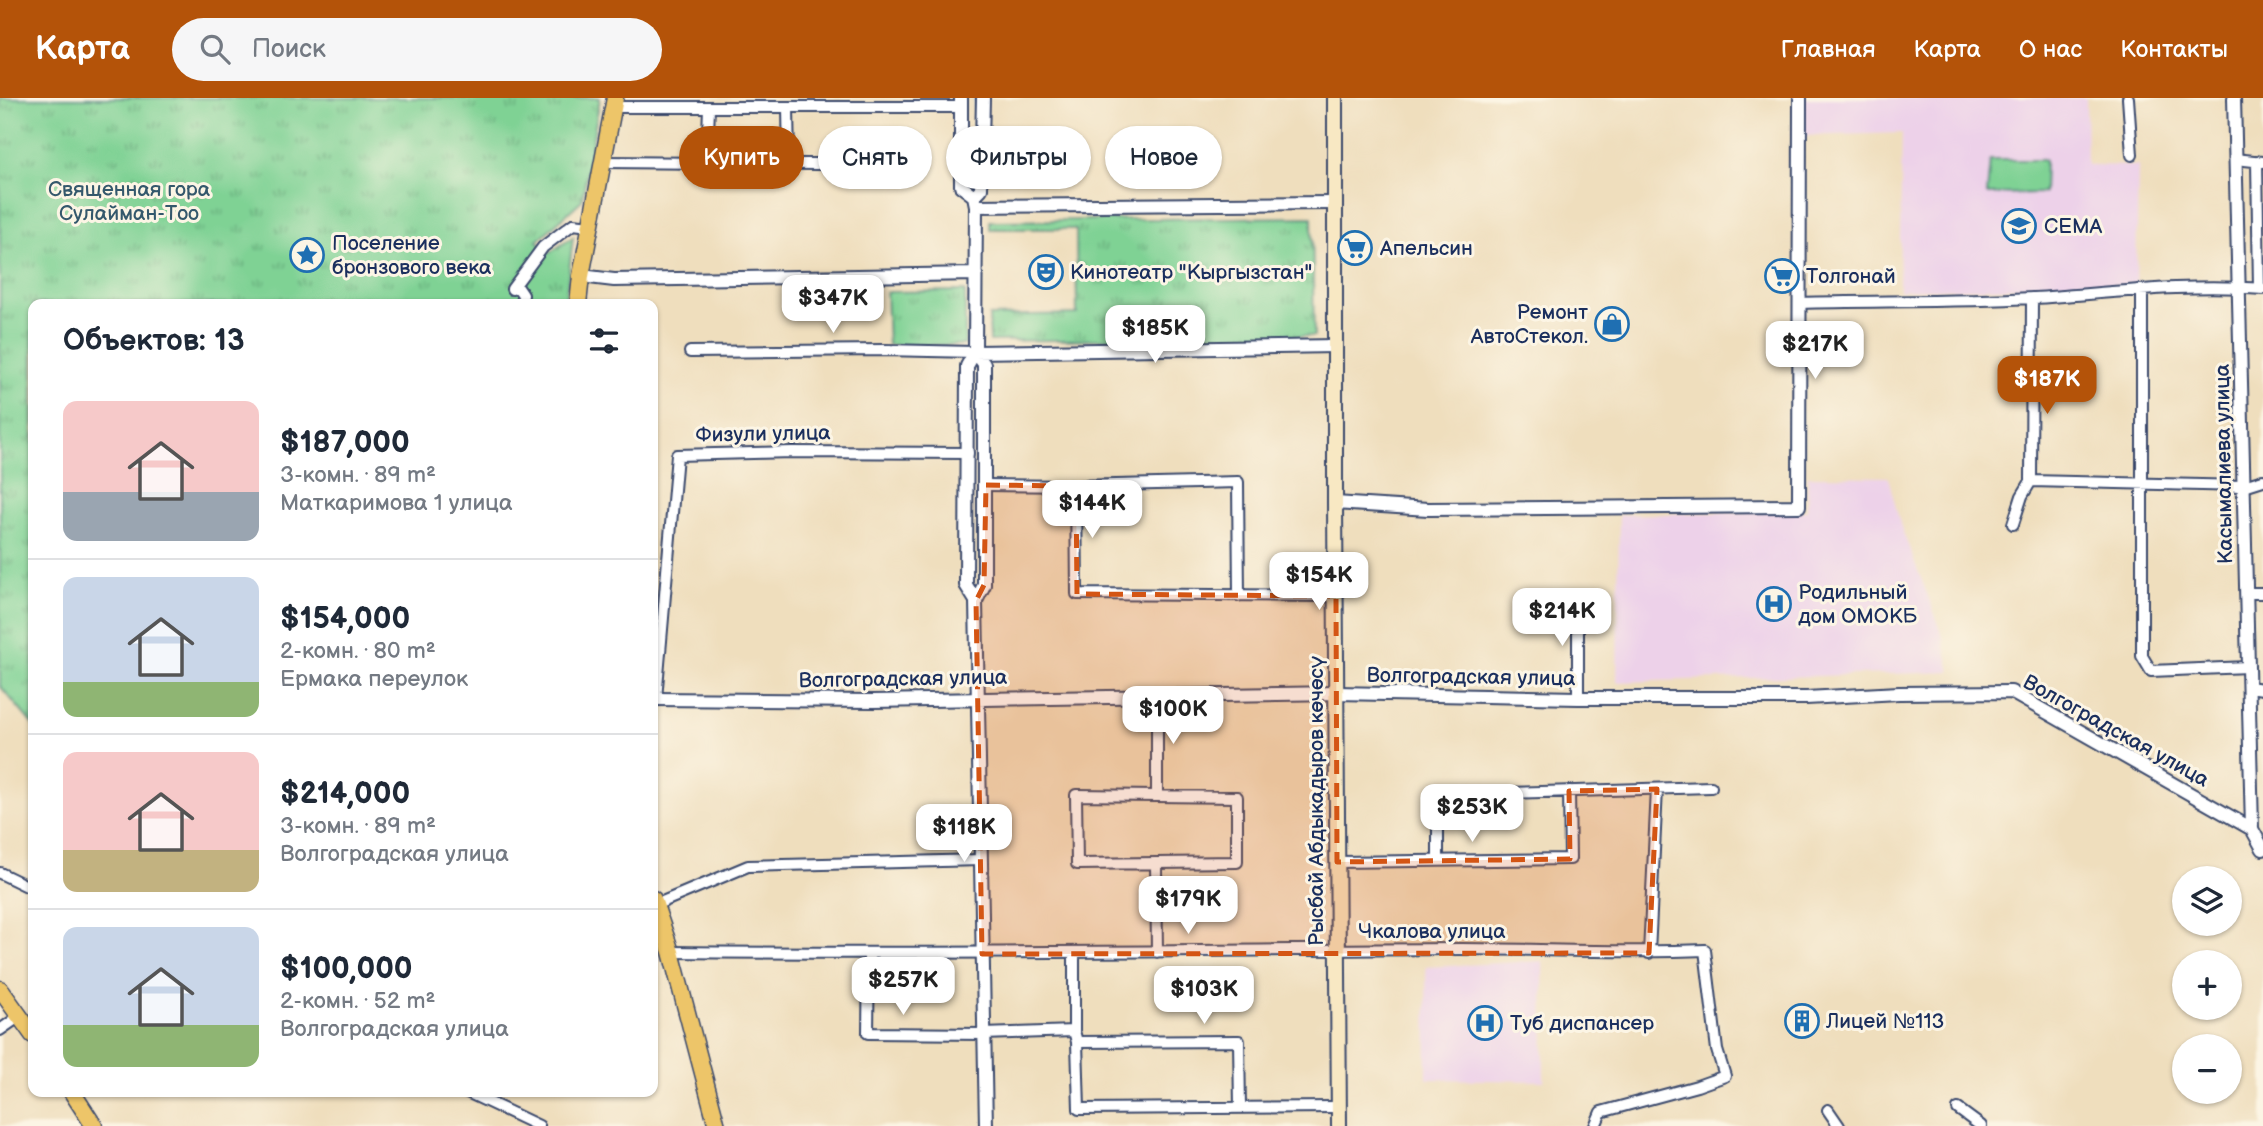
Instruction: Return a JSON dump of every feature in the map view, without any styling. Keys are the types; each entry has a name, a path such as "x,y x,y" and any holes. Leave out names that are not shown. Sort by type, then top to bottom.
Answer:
{"main road":[{"name":"Рысбай Абдыкадыров көчөсү","path":"1335,98 1339,1126"},
{"path":"579,299 615,103"},
{"path":"658,914 671,952 717,1126"},
{"path":"0,989 28,1028"},
{"path":"75,1097 91,1125"}],"street":[{"path":"976,601 966,585 967,366 975,352 975,201 981,189 983,98"},
{"path":"1335,503 1428,509 1800,506 1800,98"},
{"path":"2128,98 2133,155"},
{"name":"Касымалиева улица","path":"2234,98 2248,667 2257,770 2252,828"},
{"path":"615,103 788,107 880,102 961,103 961,186 975,201 1335,203"},
{"path":"708,126 709,107"},
{"path":"788,107 788,126"},
{"path":"1799,303 2032,298 2142,290 2261,288 2260,161 2235,159"},
{"path":"604,162 679,162"},
{"path":"522,299 523,295 514,288 543,247 573,224 590,226"},
{"path":"581,276 614,280 975,274"},
{"path":"2142,290 2142,656 2151,671 2248,667"},
{"path":"2013,524 2022,496 2031,481 2032,298"},
{"path":"690,352 975,352 1335,346"},
{"path":"975,352 984,364 986,485 984,584 976,601 980,698 986,1126"},
{"name":"Физули улица","path":"658,666 677,455 792,452 968,453"},
{"path":"2031,481 2244,485 2263,480"},
{"path":"986,485 1238,482 1239,596"},
{"path":"1076,486 1077,594 1336,596"},
{"path":"2246,593 2263,593"},
{"path":"1578,598 1578,698"},
{"path":"2249,687 2263,689"},
{"name":"Волгоградская улица","path":"658,699 874,701 1337,693 1578,698 1806,698 2011,692 2252,828"},
{"path":"1157,696 1157,796"},
{"path":"1438,860 1438,795 1711,788"},
{"path":"1649,953 1657,789"},
{"path":"1338,862 1570,859 1569,791"},
{"path":"1076,795 1157,796 1237,797 1237,862 1077,864 1076,795"},
{"path":"2252,828 2263,849"},
{"path":"658,900 748,866 981,860"},
{"path":"1156,863 1157,952"},
{"path":"0,873 28,887"},
{"name":"Чкалова улица","path":"671,952 982,954 1463,949 1649,953 1705,950 1717,1050 1725,1076 1601,1112 1595,1126"},
{"path":"1074,953 1074,1031 1077,1042 1079,1110 1339,1107"},
{"path":"869,954 868,1033 984,1034 1074,1031"},
{"path":"0,1030 20,1016"},
{"path":"1077,1042 1239,1041 1240,1108"},
{"path":"478,1097 539,1126"},
{"path":"1958,1109 1981,1126"},
{"path":"1828,1110 1839,1126"}],"highlighted area":[{"path":"986,485 1076,486 1077,594 1336,596 1337,862 1570,859 1569,791 1657,789 1649,953 982,954 976,601 984,585"}],"shaded area":[{"name":"СЕМА","path":"1800,98 2086,98 2087,165 2138,166 2136,285 1899,290 1902,133 1800,136"},
{"name":"Родильный дом ОМОКБ","path":"1808,476 1888,477 1901,527 1941,630 1951,672 1617,682 1619,515 1807,511"},
{"name":"Туб диспансер","path":"1543,961 1544,1081 1427,1079 1426,967"}],"green space":[{"name":"Священная гора Сулайман-Тоо","path":"0,98 600,98 582,200 537,241 549,253 573,237 566,299 28,299 28,719 0,686"},
{"path":"1990,160 2045,160 2044,193 1987,194"},
{"path":"1312,217 1314,336 990,341 989,316 1077,314 1076,229 990,229 990,221"},
{"path":"965,291 965,345 888,345 886,292"}],"waterway":[{"path":"975,98 975,126"}],"place":[{"name":"СЕМА","path":"2019,226"},
{"name":"Апельсин","path":"1355,248"},
{"name":"Поселение бронзового века","path":"307,255"},
{"name":"Кинотеатр \"Кыргызстан\"","path":"1046,272"},
{"name":"Толгонай","path":"1782,276"},
{"name":"Ремонт АвтоСтекол.","path":"1612,324"},
{"name":"Родильный дом ОМОКБ","path":"1774,604"},
{"name":"Лицей №113","path":"1802,1021"},
{"name":"Туб диспансер","path":"1485,1023"}]}
